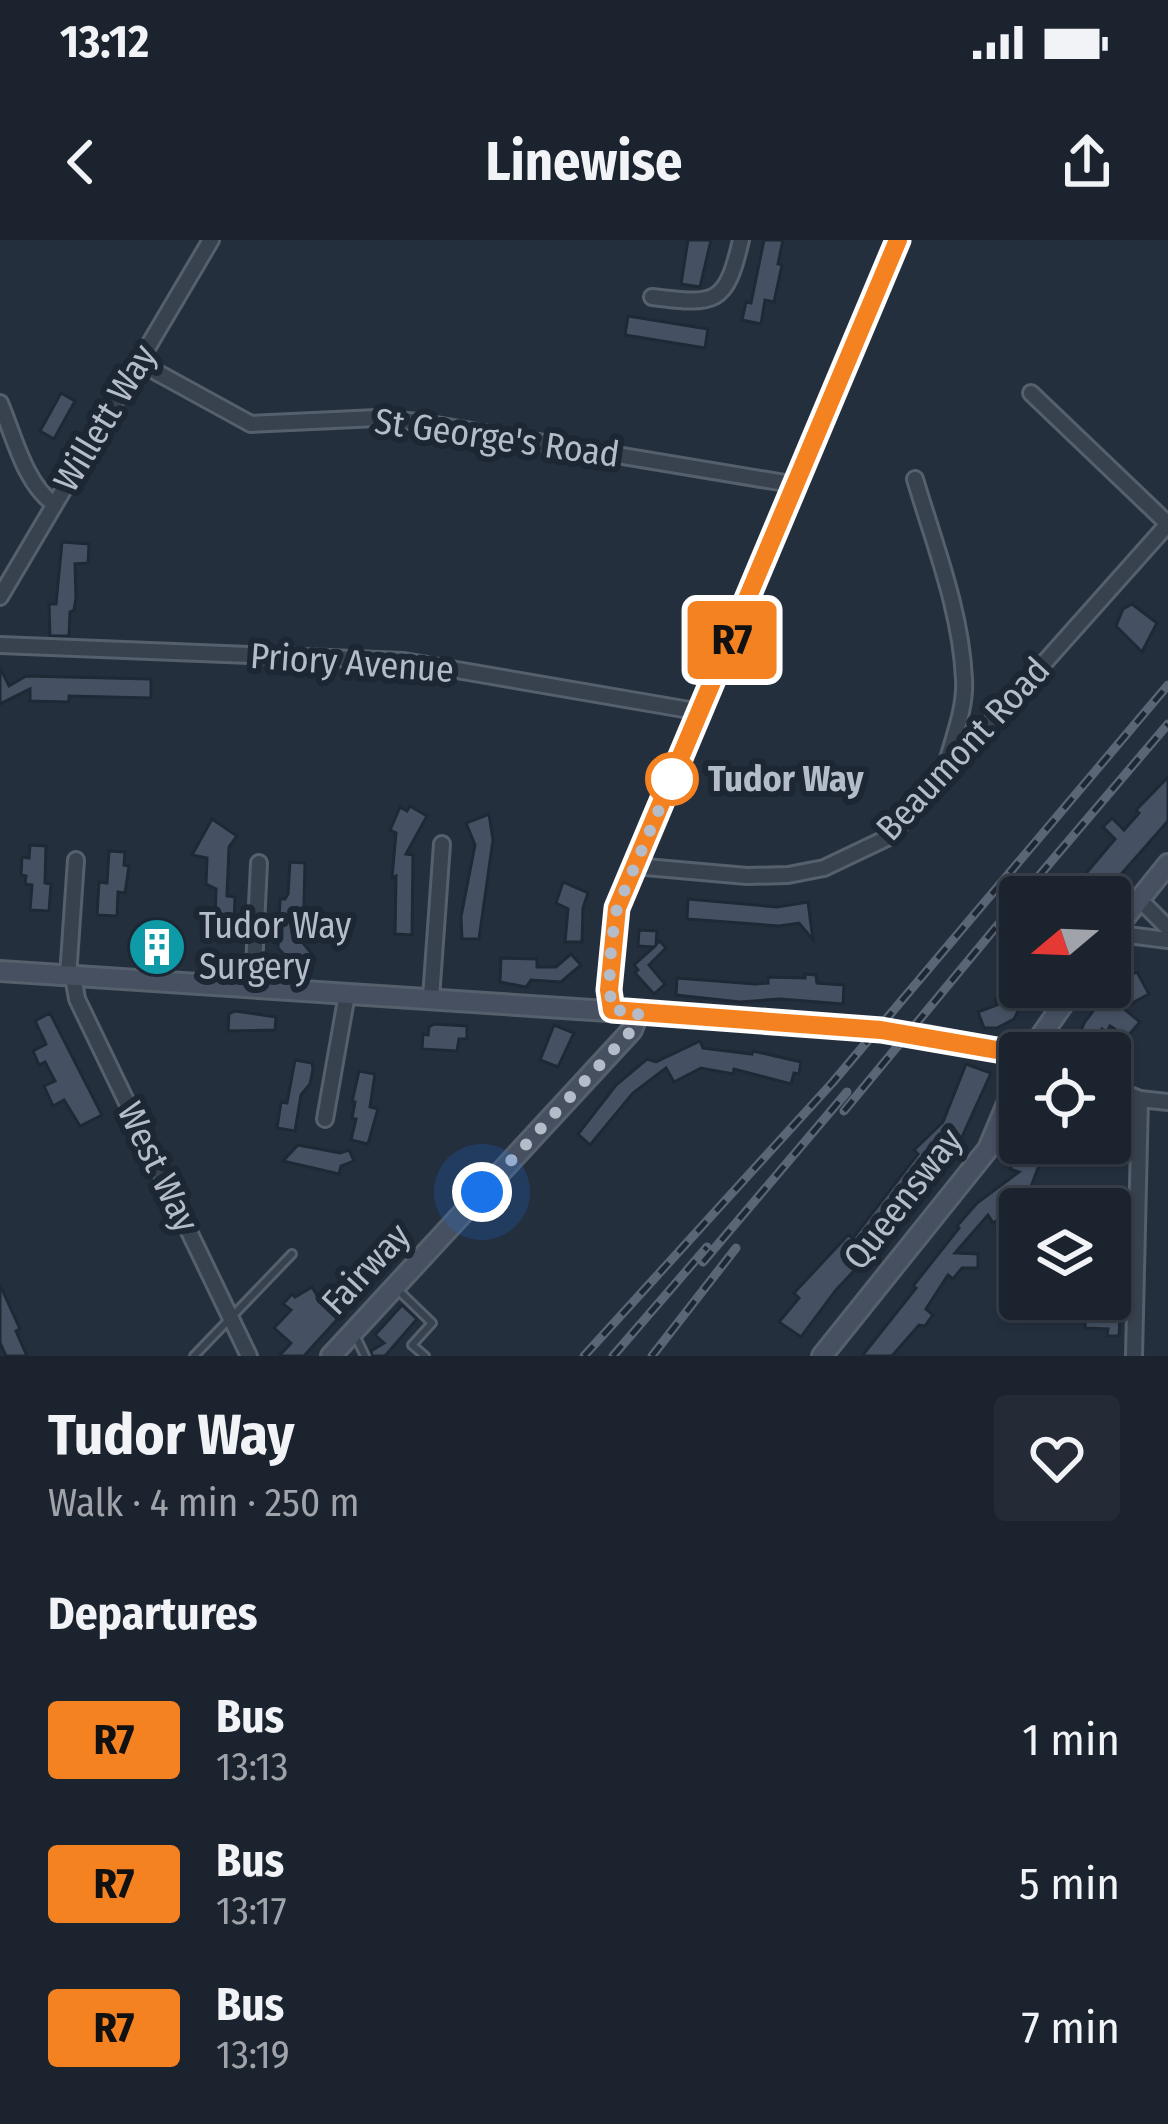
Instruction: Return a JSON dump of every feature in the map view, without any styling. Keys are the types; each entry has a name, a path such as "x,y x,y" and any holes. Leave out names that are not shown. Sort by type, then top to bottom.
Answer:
{"street":[{"name":"Willett Way","path":"0,597 211,240"},
{"path":"652,297 698,303 716,297 732,278 741,240"},
{"path":"612,1010 613,929 634,866 898,240"},
{"name":"St George's Road","path":"138,362 251,424 377,418 418,422 797,485"},
{"path":"1031,393 1168,524"},
{"path":"0,404 32,478 42,496 54,505"},
{"path":"915,478 951,603 964,678 944,775"},
{"name":"Beaumont Road","path":"634,866 788,875 824,868 889,837 1168,524"},
{"name":"Priory Avenue","path":"0,645 404,661 701,712"},
{"path":"431,998 442,844"},
{"path":"71,976 76,860"},
{"path":"253,988 259,862"},
{"path":"1131,909 1168,864"},
{"path":"1139,899 1168,928"},
{"path":"1131,937 1168,940"},
{"path":"0,971 881,1030 999,1050"},
{"name":"West Way","path":"71,976 73,990 249,1356"},
{"path":"325,1119 347,994"},
{"name":"Fairway","path":"331,1356 632,1030 639,1012"},
{"path":"1131,1095 1168,1102"},
{"path":"1134,1356 1140,1099"},
{"name":"Queensway","path":"822,1356 988,1149 999,1123"}],"lane":[{"path":"194,1356 292,1254"},
{"path":"395,1287 431,1323 412,1345 425,1356"},
{"path":"353,1332 365,1356"}],"building":[{"path":"688,240 711,240 700,287 681,284"},
{"path":"764,240 783,240 774,302 765,300 761,324 742,320 746,302 751,303"},
{"path":"628,316 708,329 705,348 625,335"},
{"path":"61,393 75,401 54,439 40,431"},
{"path":"62,542 89,544 88,563 75,564 76,598 69,636 50,636 49,604 56,604"},
{"path":"1132,604 1157,623 1142,652 1116,626 1123,609"},
{"path":"0,668 9,686 26,676 151,679 151,698 69,696 69,702 30,701 30,689 0,704"},
{"path":"1168,777 1168,821 1120,876 1084,876 1115,839 1103,827 1112,818 1124,830 1139,813 1136,810"},
{"path":"410,806 427,816 406,854 413,855 412,935 395,934 396,833 390,830 400,807 407,811"},
{"path":"489,814 493,840 479,939 462,939 461,917 475,845 466,823"},
{"path":"212,819 237,836 229,847 227,896 235,897 234,924 215,923 216,889 206,884 207,858 192,855"},
{"path":"30,845 46,846 49,911 30,910 32,885 25,884 26,876 21,875 22,857 29,858"},
{"path":"109,851 125,852 124,865 129,866 125,893 118,892 117,916 97,915 99,882 107,883"},
{"path":"290,862 305,863 303,943 312,954 296,968 278,948 280,899 288,894"},
{"path":"563,882 588,893 582,942 565,942 568,909 556,903"},
{"path":"688,899 777,907 808,902 813,940 799,923 779,926 687,919"},
{"path":"639,930 657,931 656,944 660,941 666,948 649,965 665,984 654,994 635,973 634,965 654,947 638,946"},
{"path":"571,954 581,965 561,982 531,980 526,987 500,982 501,958 537,959 537,967 556,967"},
{"path":"1137,972 1149,994 1131,1004 1131,975"},
{"path":"805,974 816,975 817,983 844,985 843,1004 676,995 677,978 755,984 768,983 768,977 805,978"},
{"path":"999,998 999,1008 1020,1008 1014,1019 997,1028 984,1028 978,1012 997,1005"},
{"path":"1095,1008 1123,1008 1140,1022 1131,1032 1110,1026 1107,1032 1081,1032"},
{"path":"50,1013 102,1115 80,1126 64,1100 53,1106 44,1086 55,1081 33,1051 46,1044 35,1021"},
{"path":"229,1014 276,1017 275,1030 228,1031"},
{"path":"434,1024 467,1026 467,1039 459,1039 457,1051 422,1049 423,1034 428,1035"},
{"path":"554,1025 574,1033 558,1067 540,1060"},
{"path":"700,1041 703,1048 753,1051 801,1062 799,1074 794,1073 791,1084 734,1069 733,1074 701,1068 674,1082 666,1068 633,1093 590,1145 578,1134 616,1085 647,1059 656,1062"},
{"path":"295,1060 312,1063 313,1069 301,1095 295,1131 277,1128"},
{"path":"966,1064 991,1073 961,1139 801,1337 779,1322 799,1298 794,1293 848,1235 853,1238 918,1154 914,1150 943,1122"},
{"path":"359,1071 375,1074 370,1107 378,1109 368,1144 351,1140"},
{"path":"298,1145 340,1153 349,1150 354,1161 341,1166 339,1174 283,1161"},
{"path":"1013,1164 1040,1164 1030,1188 999,1188 999,1220 993,1223 988,1215 955,1253 978,1254 978,1268 962,1268 953,1279 948,1275 926,1309 933,1315 892,1356 862,1356 957,1226 977,1203 1019,1172 1010,1169"},
{"path":"347,1283 355,1300 304,1356 279,1356 291,1343 274,1328 291,1310 283,1304 292,1294 295,1297 312,1287 318,1297"},
{"path":"0,1285 27,1356 6,1356 0,1343"},
{"path":"402,1305 417,1319 385,1356 372,1356 371,1351 384,1343 375,1335"},
{"path":"1085,1320 1120,1320 1119,1336 1107,1336 1108,1329 1085,1328"}],"railway":[{"path":"584,1356 833,1082 1168,685"},
{"path":"1039,876 1168,724"},
{"path":"844,1111 999,923"},
{"path":"703,1262 847,1092"},
{"path":"613,1356 707,1247"},
{"path":"652,1356 736,1248"}],"bus line":[{"name":"R7","path":"898,240 617,908 609,990 612,1010 881,1030 999,1050"}],"place":[{"name":"Tudor Way","path":"672,779"},
{"name":"Tudor Way Surgery","path":"157,947"}],"route":[{"path":"482,1192 632,1030 639,1012 612,1010 613,929 617,908 672,779"}]}
